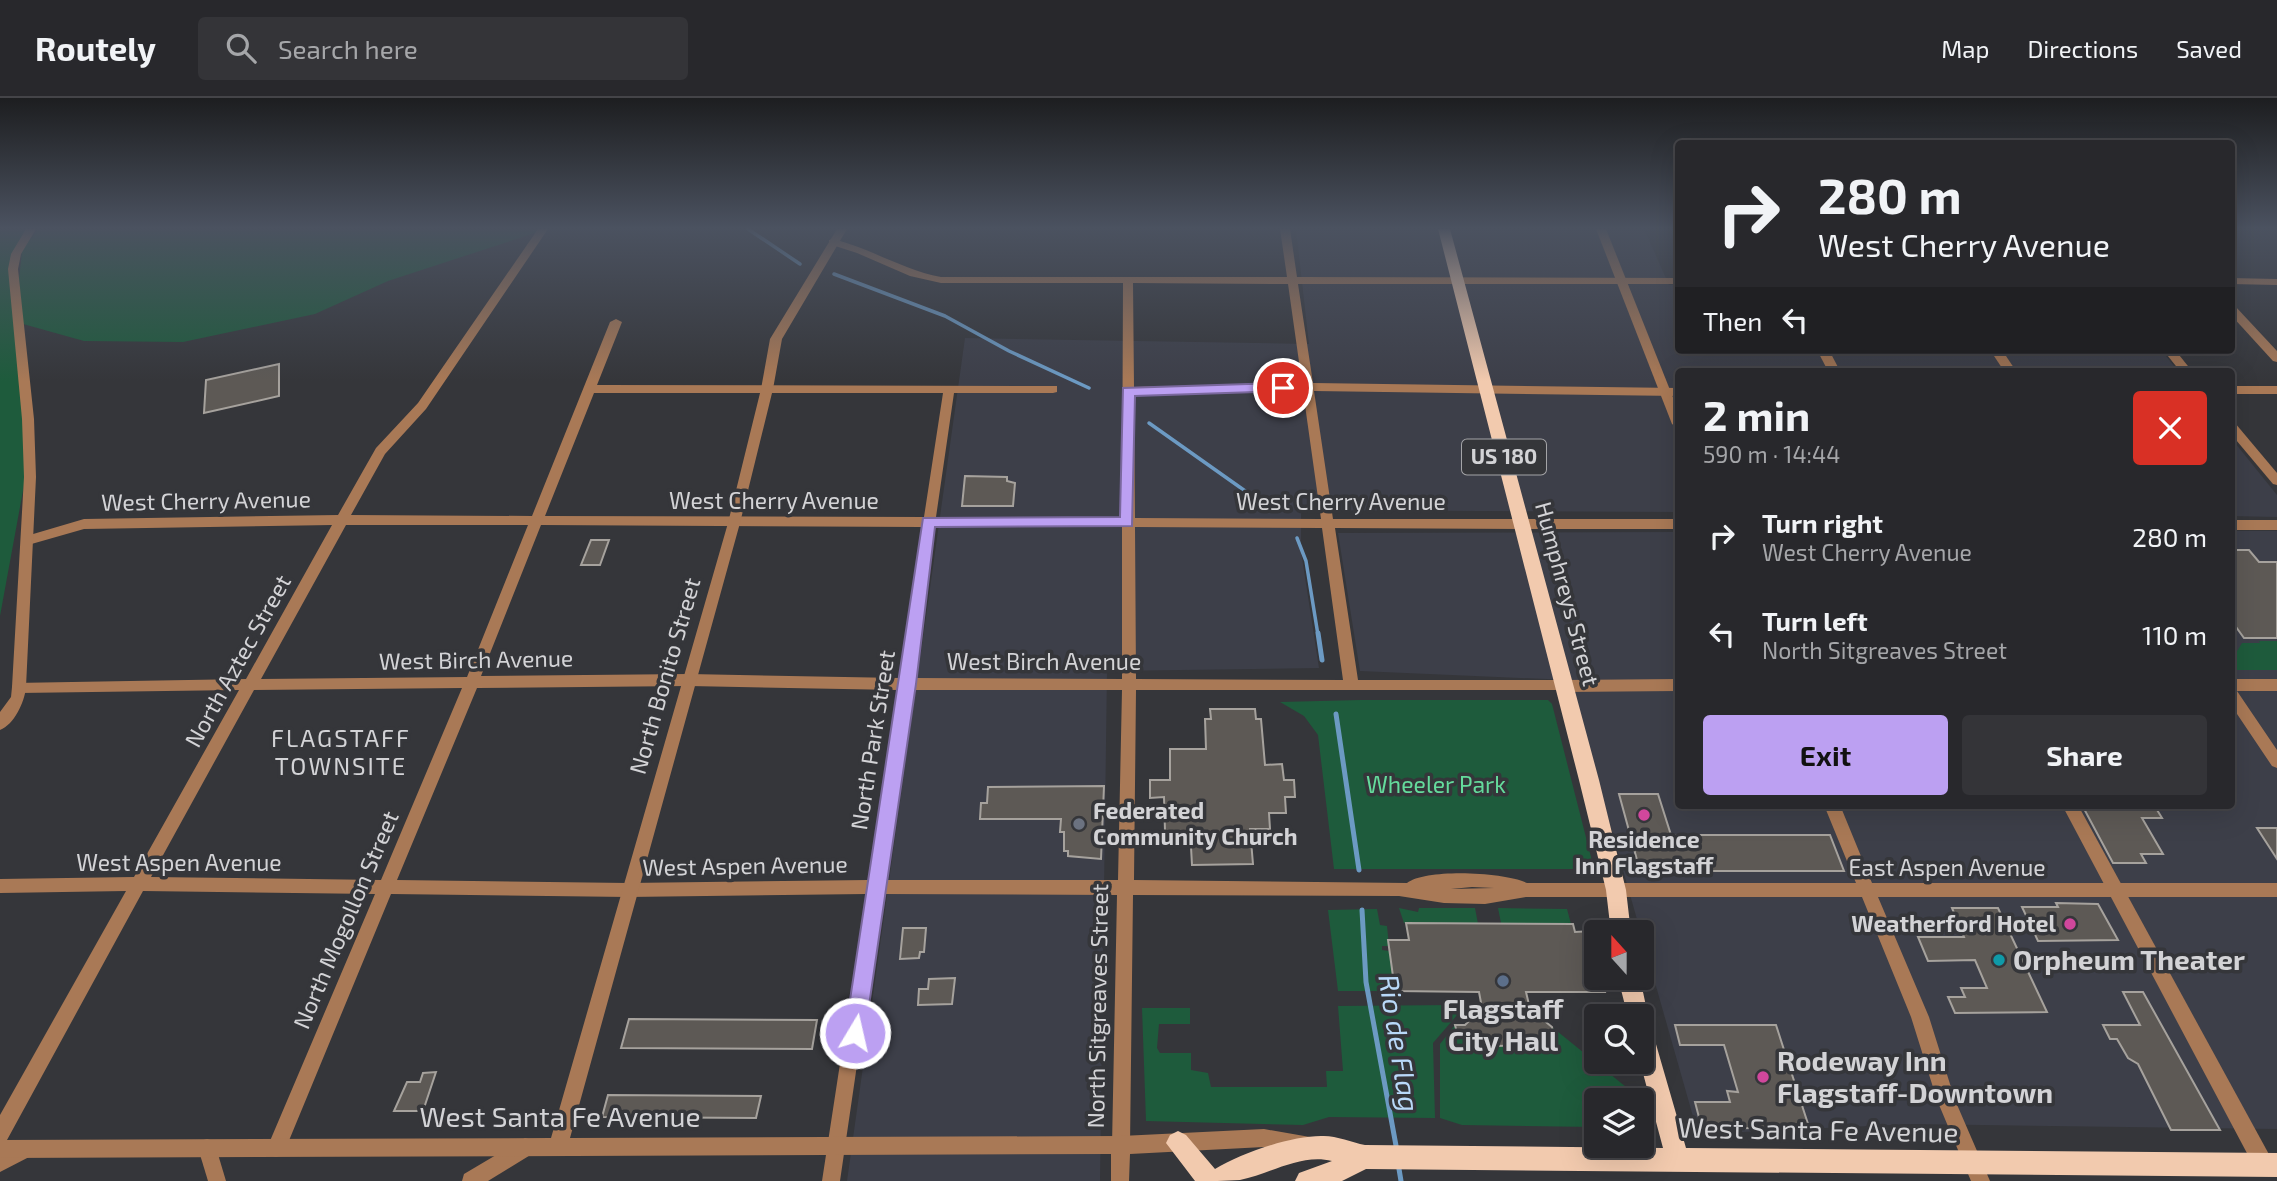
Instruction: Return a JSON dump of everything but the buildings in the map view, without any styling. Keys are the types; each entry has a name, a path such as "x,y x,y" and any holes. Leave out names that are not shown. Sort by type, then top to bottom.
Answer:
{"main road":[{"name":"Humphreys Street","path":"1458,281 1616,890 1619,920"},
{"path":"1654,1073 1677,1158"},
{"path":"1178,1143 1210,1181"},
{"name":"West Santa Fe Avenue","path":"1324,1147 1365,1157 1677,1158 1977,1172 2270,1165"},
{"path":"1217,1181 1258,1162 1324,1147"},
{"path":"1307,1181 1333,1173 1365,1157"}],"street":[{"path":"0,724 18,698 28,540 28,419 14,280"},
{"name":"North Aztec Street","path":"0,1133 380,451 422,406 508,280"},
{"name":"North Bonito Street","path":"558,1147 628,890 734,523 767,389 776,339 811,280"},
{"name":"North Sitgreaves Street","path":"1121,1145 1129,685 1128,280"},
{"path":"1293,280 1325,522 1350,684"},
{"path":"1338,280 1675,281"},
{"path":"1128,391 1309,387 1672,393 1622,281"},
{"path":"2235,281 2277,282"},
{"path":"2235,312 2277,358"},
{"name":"North Mogollon Street","path":"276,1148 538,522 617,322"},
{"path":"2172,354 2184,368"},
{"path":"590,388 1053,389"},
{"name":"North Park Street","path":"831,1181 908,684 928,522 949,390"},
{"path":"2235,390 2277,390"},
{"path":"2235,431 2277,481"},
{"name":"West Cherry Avenue","path":"28,540 84,524 342,520 1675,524"},
{"path":"2235,525 2277,525"},
{"name":"West Birch Avenue","path":"19,687 690,680 908,684 1675,685"},
{"path":"2235,685 2277,685"},
{"path":"2235,700 2277,762"},
{"path":"1834,809 1920,1017 1934,1071 1977,1172"},
{"path":"2072,809 2270,1165"},
{"name":"West Aspen Avenue","path":"0,886 140,884 628,890 876,887 1399,889 1444,896 1485,897 1525,890 1616,890"},
{"name":"East Aspen Avenue","path":"1616,890 2277,890"},
{"name":"West Santa Fe Avenue","path":"0,1149 1121,1145 1264,1138 1324,1147"},
{"path":"1120,1181 1121,1145"},
{"path":"471,1181 525,1147"},
{"path":"207,1148 217,1181"},
{"path":"0,1163 24,1149"}],"shaded area":[{"path":"1302,280 1667,280 1669,285 1675,285 1675,354 2164,354 2176,368 1675,368 1675,512 1301,510 1301,551 1319,668 1107,671 1100,1181 847,1181 965,338 1309,344"},
{"path":"2235,443 2277,495 2277,517 2235,516"},
{"path":"2235,531 2277,531 2277,1129 1912,1124 1698,1134 1654,979 1654,920 1637,920 1569,680 1360,671 1338,533 1675,532 1675,809 2235,809"}],"green space":[{"path":"0,280 14,280 29,458 0,616"},
{"path":"19,280 392,280 315,314 183,342 84,341 23,324"},
{"path":"2259,641 2277,641 2277,670 2235,670 2235,654 2242,643 2260,643"},
{"name":"Wheeler Park","path":"1548,700 1552,704 1592,861 1579,869 1334,869 1318,735 1304,716 1280,702"},
{"path":"1399,908 1418,912 1419,908 1475,908 1478,924 1404,923"},
{"path":"1498,908 1567,909 1571,924 1501,923"},
{"path":"1377,909 1380,925 1387,926 1389,946 1382,946 1382,950 1389,951 1395,991 1338,991 1328,910"},
{"path":"1456,1005 1458,1014 1433,1043 1435,1118 1329,1117 1303,1125 1146,1121 1142,1008 1190,1008 1190,1024 1159,1024 1157,1048 1160,1053 1191,1053 1191,1070 1208,1073 1211,1087 1327,1087 1326,1071 1343,1071 1338,1006"},
{"path":"1455,1025 1458,1037 1487,1037 1498,1046 1527,1045 1533,1036 1553,1037 1552,1027 1584,1053 1584,1074 1610,1074 1627,1088 1584,1088 1584,1127 1462,1125 1440,1118 1440,1044"}],"waterway":[{"name":"Rio de Flag","path":"849,280 945,316 1009,351 1089,388"},
{"name":"Rio de Flag","path":"1149,423 1265,505"},
{"name":"Rio de Flag","path":"1297,538 1306,561 1318,635"},
{"name":"Rio de Flag","path":"1318,633 1322,660"},
{"name":"Rio de Flag","path":"1336,714 1359,870"},
{"name":"Rio de Flag","path":"1362,910 1366,982 1397,1151"},
{"name":"Rio de Flag","path":"1398,1163 1401,1181"}],"place":[{"name":"Residence Inn Flagstaff","path":"1644,815"},
{"name":"Federated Community Church","path":"1079,824"},
{"name":"Weatherford Hotel","path":"2070,924"},
{"name":"Orpheum Theater","path":"1999,960"},
{"name":"Flagstaff City Hall","path":"1503,981"},
{"name":"Rodeway Inn Flagstaff-Downtown","path":"1763,1077"}],"district":[{"name":"FLAGSTAFF TOWNSITE","path":"341,753"}],"route":[{"path":"855,1033 908,684 928,522 1127,522 1128,391 1283,388"}]}
